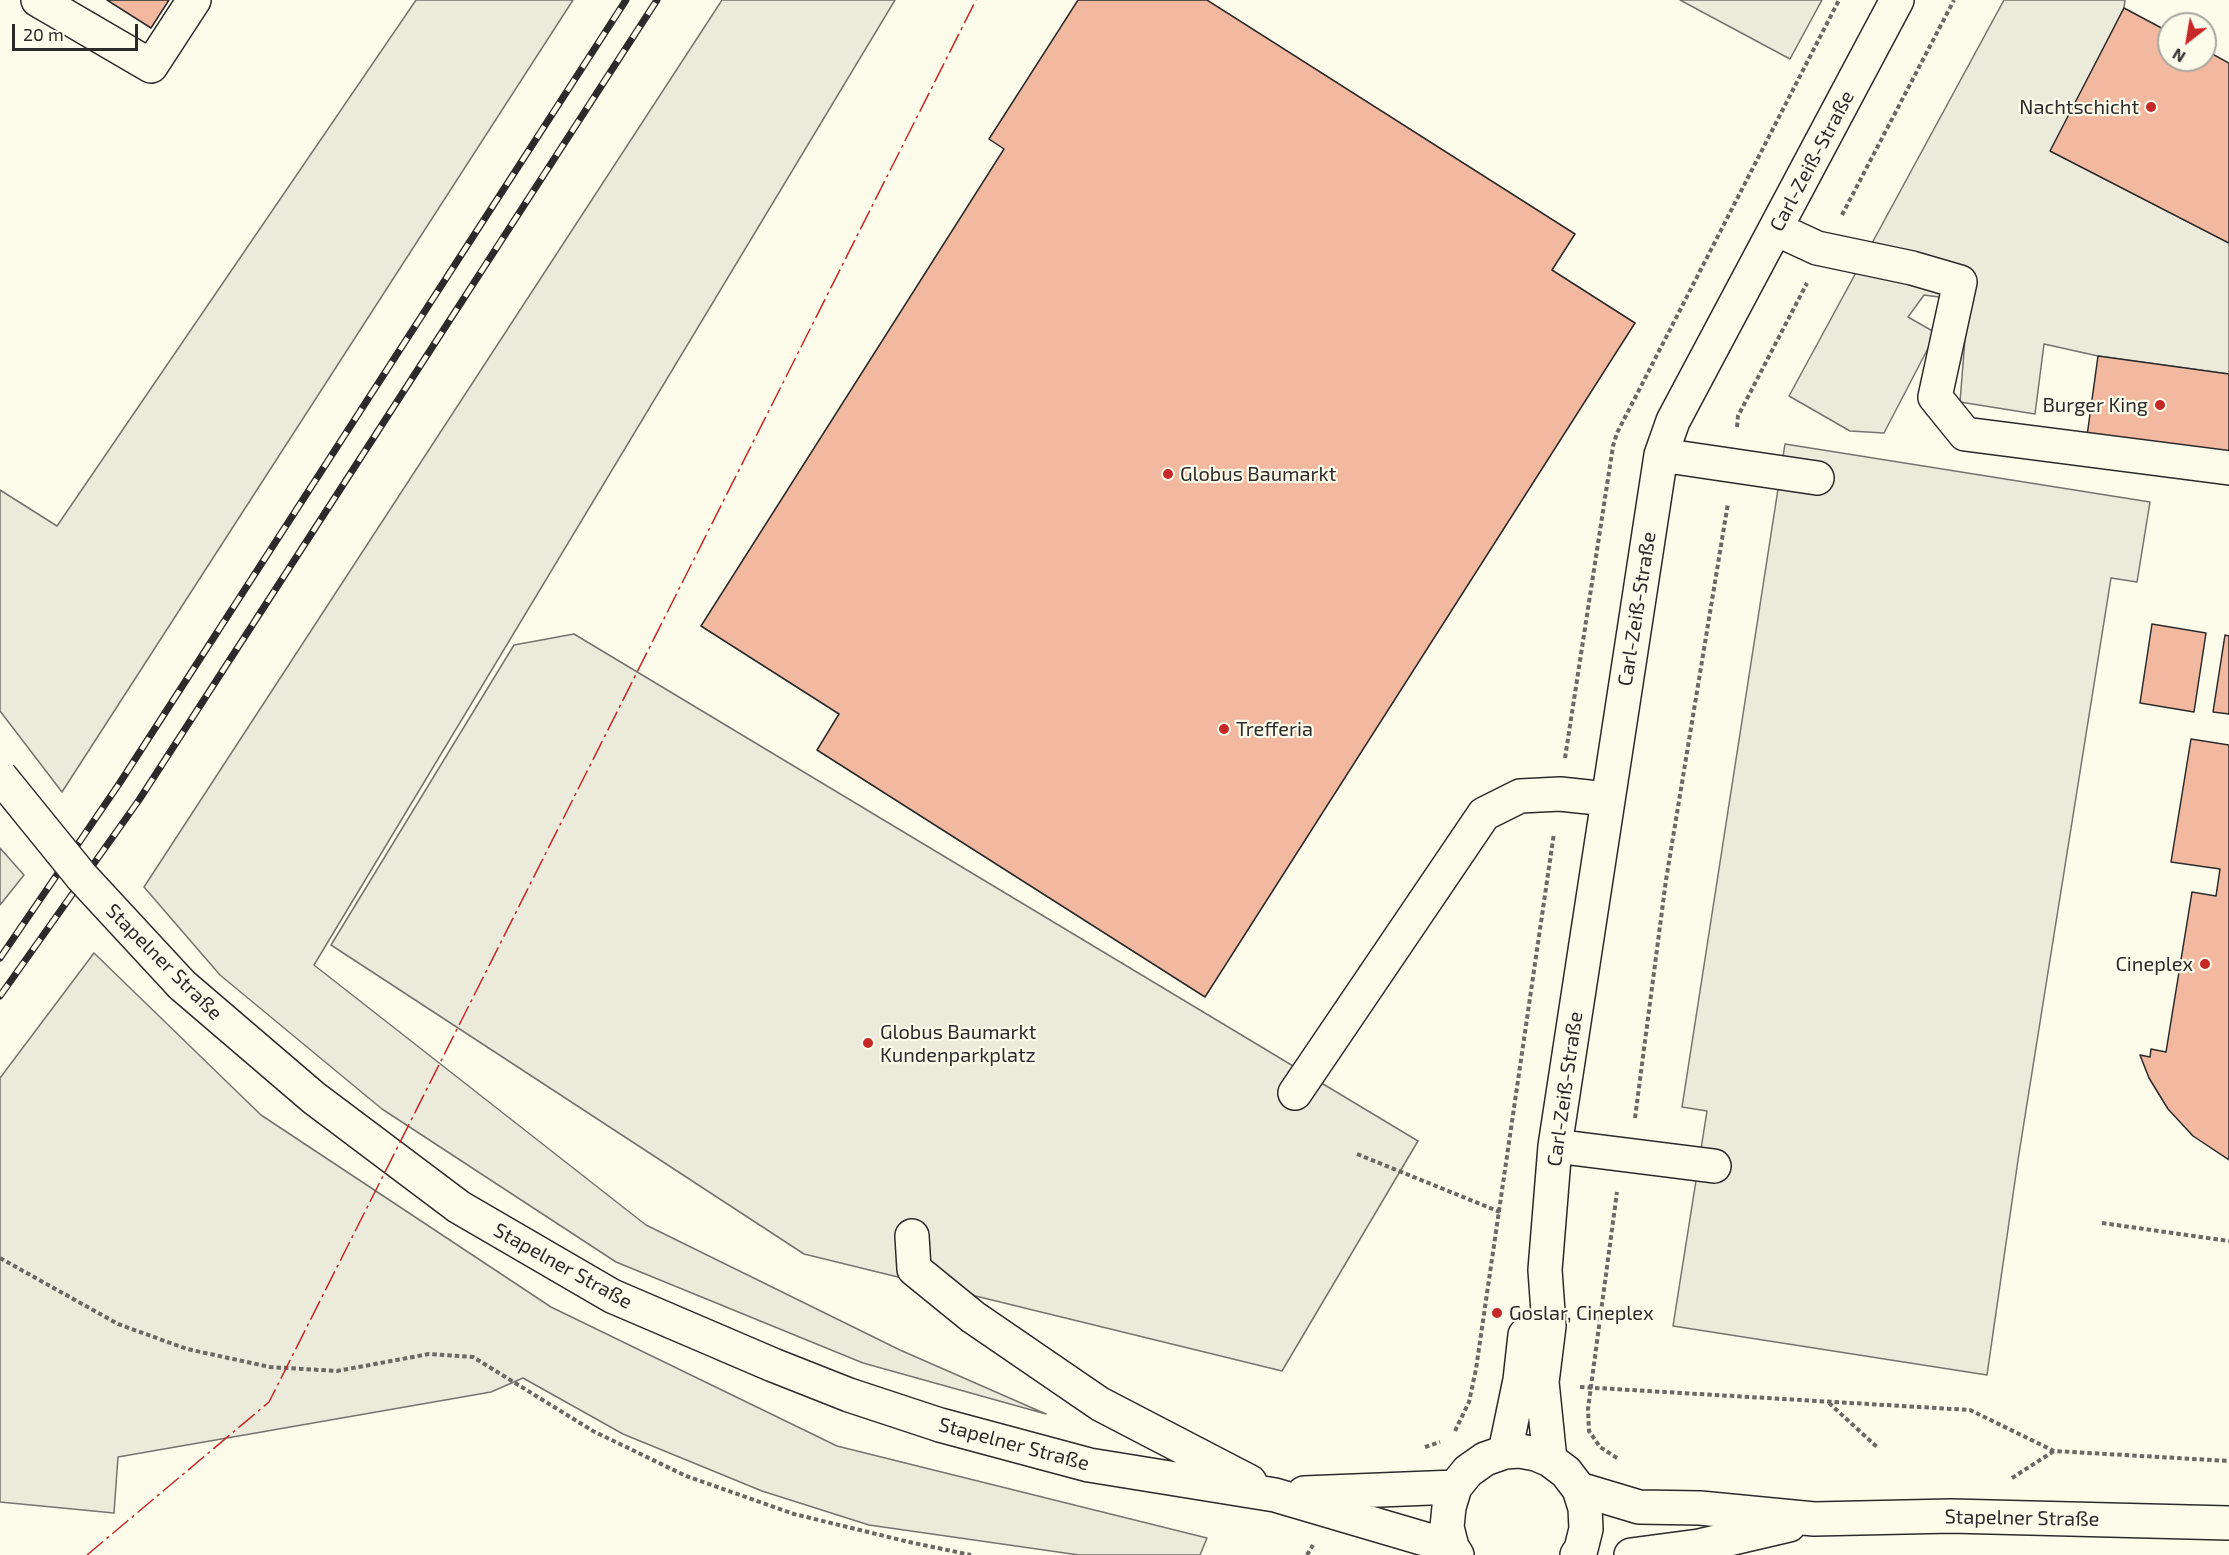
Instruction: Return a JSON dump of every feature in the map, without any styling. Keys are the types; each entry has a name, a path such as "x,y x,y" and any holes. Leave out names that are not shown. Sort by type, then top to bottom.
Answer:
{"street":[{"path":"38,0 151,66 194,0"},
{"name":"Carl-Zeiß-Straße","path":"1550,1460 1542,1382 1549,1326 1545,1270 1555,1146 1661,455 1673,421 1897,0"},
{"path":"1776,229 1824,249 1912,268 1960,282 1935,397 1965,434 2229,468"},
{"path":"1661,455 1817,478"},
{"name":"Stapelner Straße","path":"0,776 82,878 182,985 314,1098 459,1207 612,1296 849,1395 940,1425 1089,1465 1275,1495 1455,1551"},
{"path":"1295,1093 1484,814 1520,796 1560,794 1607,799"},
{"path":"1555,1146 1714,1166"},
{"path":"912,1236 914,1269 973,1317 1100,1404 1275,1495"},
{"name":"Carl-Zeiß-Straße","path":"1505,1452 1520,1380 1526,1329 1545,1270"},
{"path":"1455,1487 1468,1471 1485,1459 1505,1452 1520,1451 1550,1460 1566,1472 1579,1489 1585,1508 1586,1529 1581,1549 1576,1555"},
{"name":"Stapelner Straße","path":"1275,1495 1455,1487 1449,1507 1447,1527 1455,1551"},
{"name":"Stapelner Straße","path":"1579,1489 1639,1507 1700,1508 1814,1519 1951,1516 2229,1523"},
{"name":"Stapelner Straße","path":"1631,1555 1699,1546 1814,1519"}],"path":[{"path":"1639,1507 1641,1472 1600,1447 1589,1431 1590,1388 1622,1155 1632,1137 1666,880 1734,466 1738,416 1954,0"},
{"path":"1357,1154 1500,1212"},
{"path":"2102,1223 2229,1241"},
{"path":"0,1258 118,1324 187,1349 270,1367 336,1371 429,1354 472,1356 593,1431 687,1476 794,1514 971,1555"},
{"path":"1542,1382 1590,1388 1970,1410 2054,1451 2229,1461"},
{"path":"1828,1402 1877,1447"}],"shaded area":[{"path":"416,0 573,0 62,792 0,711 0,490 57,526"},
{"path":"722,0 895,0 314,965 646,1225 900,1350 1046,1414 863,1363 616,1262 382,1109 220,975 144,887"},
{"path":"1680,0 1822,0 1790,59"},
{"path":"2004,0 2125,0 2124,8 2051,151 2229,243 2229,374 2098,356 2044,344 2035,414 1960,402 1968,301 1924,295 1908,317 1936,333 1884,433 1850,431 1789,396"},
{"path":"1785,444 2150,502 2137,582 2111,578 2018,1160 1987,1375 1673,1326 1707,1111 1682,1107"},
{"name":"Globus Baumarkt Kundenparkplatz","path":"574,634 1418,1141 1282,1371 804,1254 331,945 514,645"},
{"path":"0,848 24,875 0,905"},
{"path":"94,953 261,1115 551,1307 837,1446 1207,1538 1200,1555 1079,1555 869,1525 762,1491 623,1434 523,1378 491,1392 118,1457 114,1513 0,1502 0,1078"}],"building":[{"path":"107,0 169,0 151,28"},
{"name":"Globus Baumarkt","path":"1078,0 1207,0 1575,234 1552,270 1635,323 1205,997 817,750 839,714 701,626 1004,149 989,139"},
{"name":"Nachtschicht","path":"2124,8 2157,26 2157,72 2217,72 2217,56 2229,63 2229,243 2050,151"},
{"name":"Burger King","path":"2098,356 2229,374 2229,455 2087,436"},
{"path":"2152,624 2206,633 2194,712 2140,703"},
{"path":"2225,635 2229,636 2229,714 2213,712"},
{"name":"Cineplex","path":"2191,739 2229,745 2229,1160 2193,1136 2168,1109 2149,1078 2140,1055 2150,1057 2151,1049 2166,1052 2192,892 2216,896 2220,869 2171,862"}],"railway":[{"path":"0,958 119,784 626,0"},
{"path":"0,996 139,800 657,0"}],"power":[{"path":"87,1555 269,1402 976,0"}],"place":[{"name":"Nachtschicht","path":"2151,107"},
{"name":"Burger King","path":"2160,405"},
{"name":"Globus Baumarkt","path":"1168,474"},
{"name":"Trefferia","path":"1224,729"},
{"name":"Cineplex","path":"2205,964"},
{"name":"Globus Baumarkt Kundenparkplatz","path":"868,1043"},
{"name":"Goslar, Cineplex","path":"1497,1313"}]}
